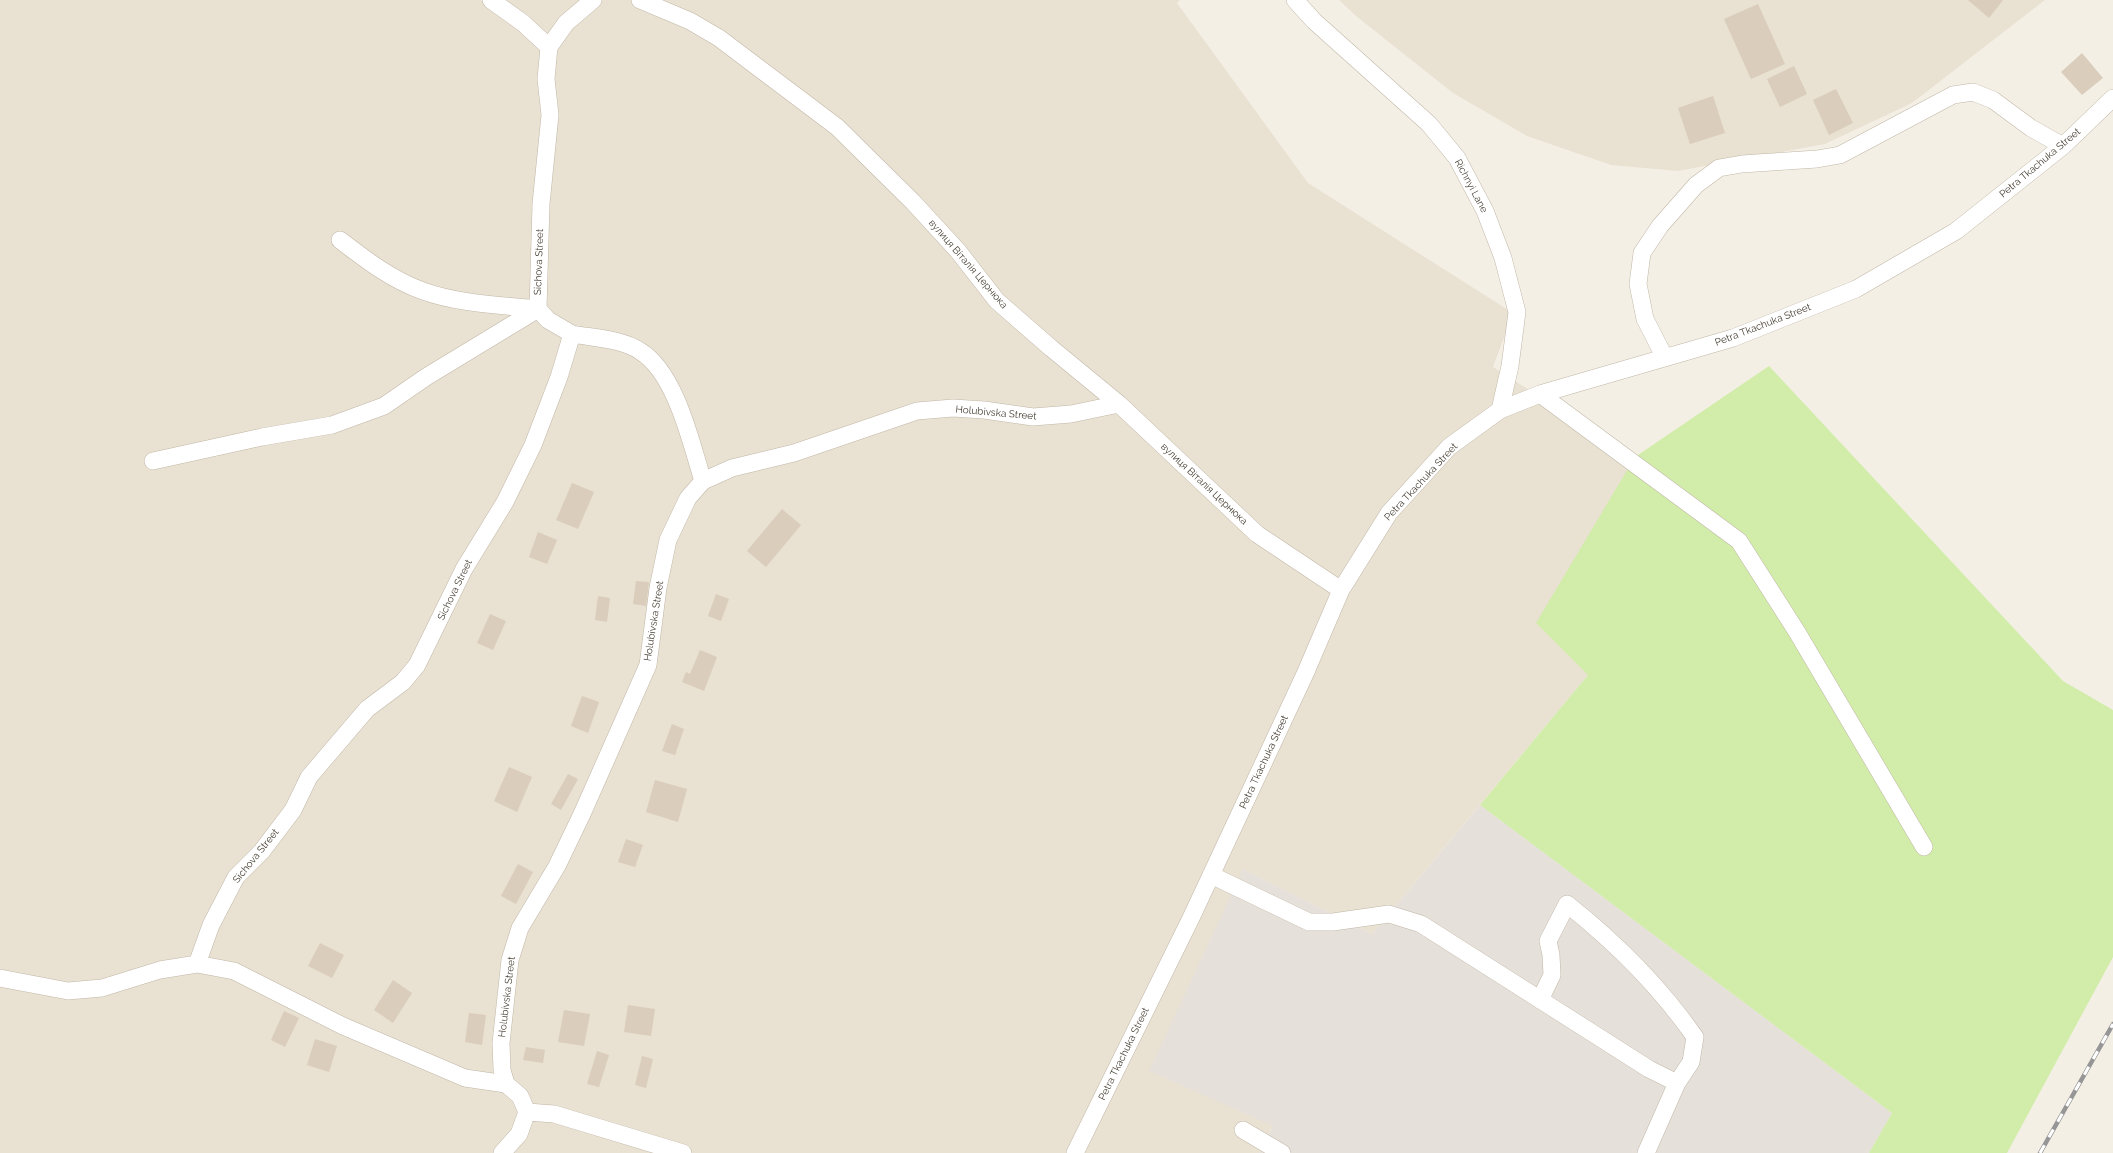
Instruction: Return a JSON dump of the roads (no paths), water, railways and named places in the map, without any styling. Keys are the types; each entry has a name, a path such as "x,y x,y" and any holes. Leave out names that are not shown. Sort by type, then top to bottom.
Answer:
{"street":[{"path":"491,0 523,23 549,47 566,23 593,0"},
{"name":"вулиця Віталія Цернюка","path":"640,0 690,21 719,38 837,127 958,251 997,301 1050,348 1119,404 1257,534 1341,590"},
{"name":"Richnyi Lane","path":"1294,0 1314,21 1430,124 1457,158 1485,211 1503,258 1516,312 1510,366 1500,410"},
{"name":"Sichova Street","path":"196,964 211,925 236,878 262,851 293,810 309,777 367,709 403,682 417,665 464,569 505,502 533,445 559,377 572,334 548,320 538,309 542,204 550,115 546,79 549,47"},
{"path":"1665,358 1645,319 1638,284 1642,253 1660,226 1696,185 1719,168 1742,164 1817,159 1840,155 1953,95 1973,92 1993,100 2031,128 2062,146"},
{"name":"Petra Tkachuka Street","path":"1075,1153 1211,875 1305,674 1341,590 1389,513 1449,447 1500,410 1540,394 1733,338 1856,289 1956,231 2062,146 2113,98"},
{"path":"340,240 369,262 397,280 424,291 463,300 538,309"},
{"path":"153,461 262,437 332,425 384,406 426,377 538,309"},
{"path":"572,334 623,343 640,350 653,362 666,380 683,414 703,482"},
{"path":"1540,394 1739,541 1797,632 1924,847"},
{"name":"Holubivska Street","path":"506,1084 502,1070 501,1042 509,966 520,928 557,866 579,821 648,665 658,588 668,540 688,498 703,482 732,468 794,453 917,410 953,408 984,410 1033,418 1071,414 1119,404"},
{"path":"1211,875 1309,922 1333,922 1389,914 1421,924 1649,1069 1677,1083"},
{"path":"1540,1000 1552,975 1551,955 1548,941 1567,904 1595,926 1636,967 1680,1016 1694,1037 1691,1062 1677,1083 1646,1153"},
{"path":"0,978 68,991 102,988 160,970 196,964 234,971 343,1026 465,1078 506,1084 520,1096 527,1112 519,1134 502,1153"},
{"path":"527,1112 554,1114 682,1153"},
{"path":"1243,1130 1282,1153"}],"railway":[{"path":"2040,1153 2113,1024"}]}
